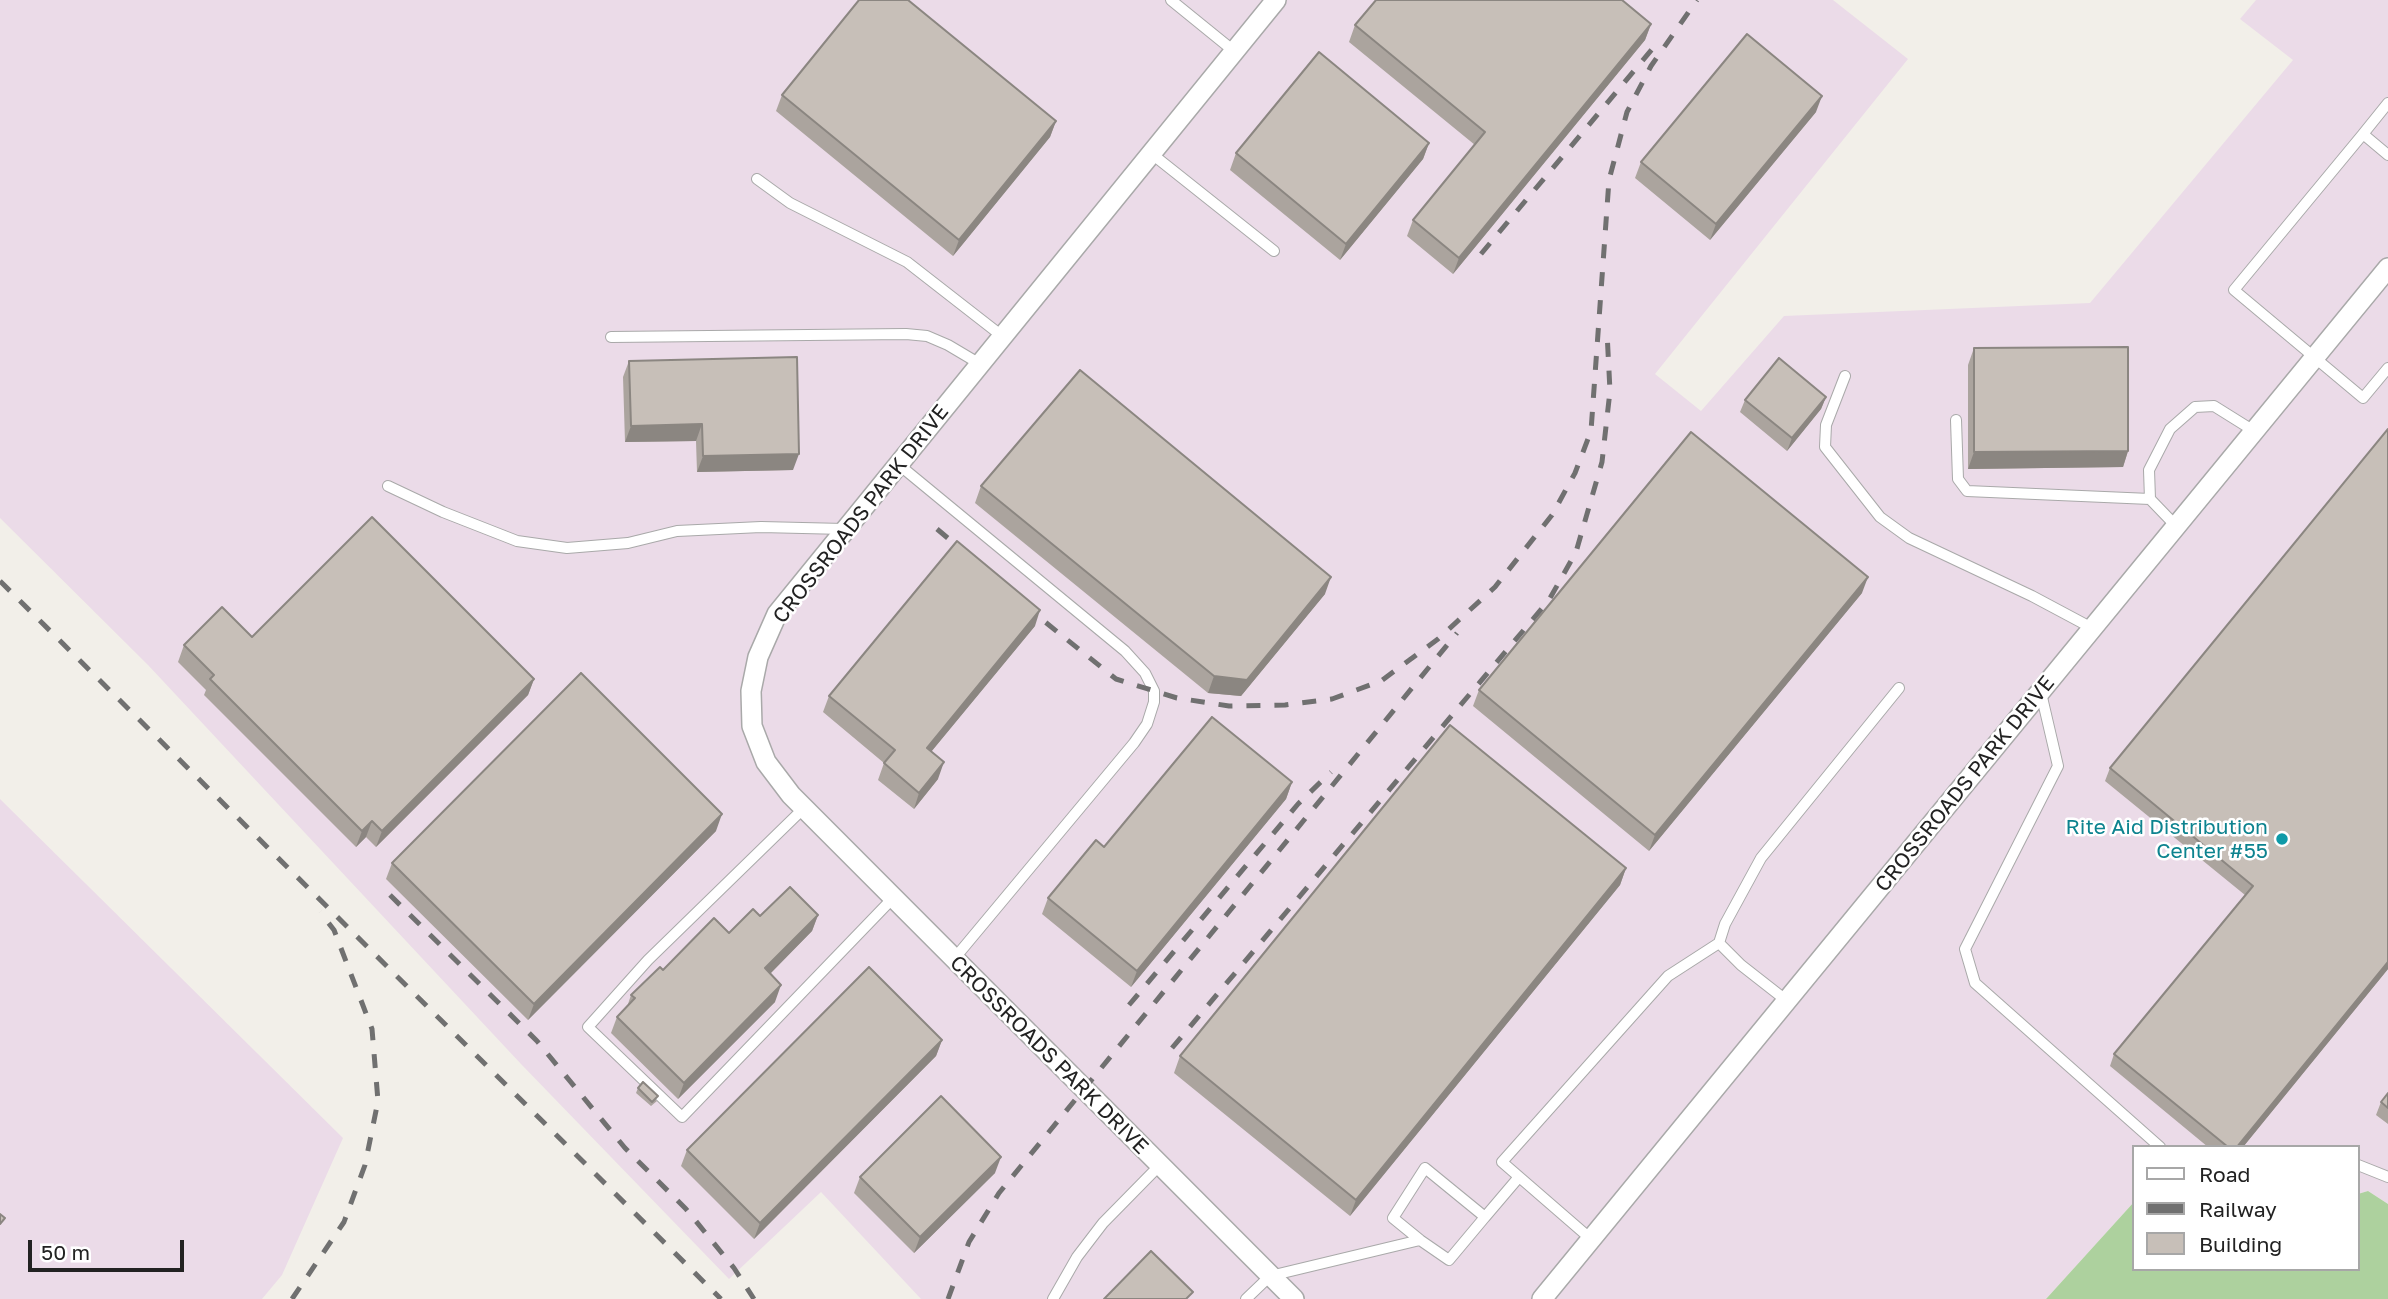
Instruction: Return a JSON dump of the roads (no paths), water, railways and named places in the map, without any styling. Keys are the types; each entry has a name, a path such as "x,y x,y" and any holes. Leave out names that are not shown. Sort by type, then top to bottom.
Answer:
{"street":[{"name":"CROSSROADS PARK DRIVE","path":"1276,0 777,614 758,657 751,691 752,726 766,762 804,808 1294,1299"},
{"name":"CROSSROADS PARK DRIVE","path":"1542,1299 2388,268"}],"lane":[{"path":"1171,0 1235,52"},
{"path":"2388,103 2234,290 2363,398 2388,368"},
{"path":"2363,134 2388,155"},
{"path":"1152,153 1274,251"},
{"path":"757,179 790,204 907,262 1002,337"},
{"path":"611,337 906,334 927,336 948,345 979,365"},
{"path":"1845,376 1826,425 1825,447 1880,517 1909,538 2032,596 2092,628"},
{"path":"2176,526 2150,499 2149,470 2170,429 2195,407 2214,406 2254,431"},
{"path":"1956,420 1958,479 1967,491 2150,499"},
{"path":"898,464 1125,651 1145,673 1154,691 1154,702 1147,724 1133,743 954,959"},
{"path":"388,486 517,541 567,548 628,543 677,531 761,527 844,530"},
{"path":"1592,1240 1502,1163 1668,976 1719,943 1725,924 1761,858 1899,688"},
{"path":"2040,691 2058,766 1965,949 1975,983 2158,1145"},
{"path":"804,808 648,960 588,1027 682,1117 893,898"},
{"path":"1719,943 1741,965 1787,1001"},
{"path":"1053,1299 1077,1258 1103,1223 1159,1166"},
{"path":"2360,1167 2388,1177"},
{"path":"1485,1217 1425,1168 1392,1218 1449,1260 1519,1177"},
{"path":"1246,1299 1270,1276 1420,1240"}],"railway":[{"path":"1024,605 1116,679 1177,698 1229,706 1285,705 1332,699 1381,681 1438,639 1495,587 1552,515 1575,473 1591,431 1609,180 1627,112 1651,66 1697,0"},
{"path":"1481,254 1653,48"},
{"path":"1172,1048 1549,600 1576,552 1602,462 1610,391 1607,332"},
{"path":"937,529 969,556"},
{"path":"0,581 721,1299"},
{"path":"948,1299 969,1242 999,1193 1457,633"},
{"path":"1129,1005 1298,804 1331,772"},
{"path":"390,895 537,1041 625,1148 686,1209 734,1268 754,1299"},
{"path":"292,1299 344,1222 365,1165 378,1101 372,1029 334,930 320,912"}],"place":[{"name":"Rite Aid Distribution Center #55","path":"2282,839"}]}
